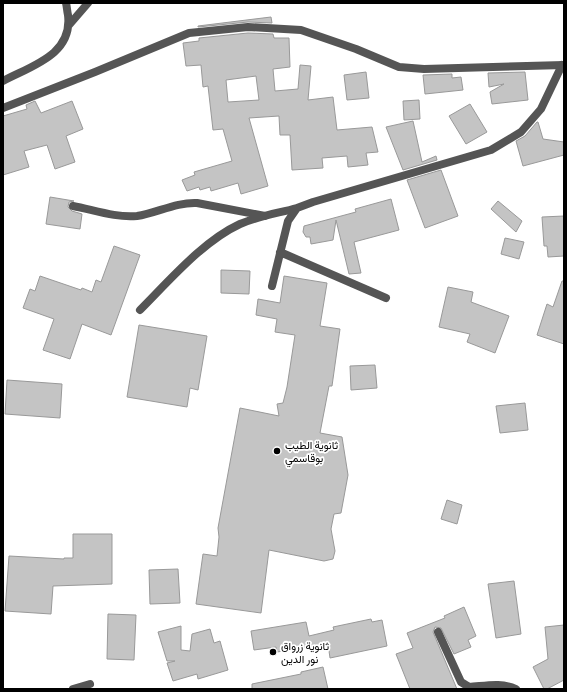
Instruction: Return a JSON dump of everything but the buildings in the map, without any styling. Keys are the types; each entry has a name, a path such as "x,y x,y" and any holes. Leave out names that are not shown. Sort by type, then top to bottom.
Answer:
{"street":[{"path":"66,3 69,25"},
{"path":"3,81 47,58 63,43 69,25 88,3"},
{"path":"3,108 189,33 248,27 301,30 356,49 399,67 424,69 563,65 541,109 521,132 491,150 241,224 217,238 188,261 140,310"},
{"path":"73,206 125,217 138,216 186,203 197,203 265,216"},
{"path":"272,286 288,220 297,208"},
{"path":"280,252 386,298"},
{"path":"438,632 461,682 469,687 508,685 516,689"},
{"path":"73,689 90,684"}],"place":[{"name":"ثانوية الطيب بوقاسمي","path":"277,451"},
{"name":"ثانوية زرواق نور الدين","path":"273,652"}]}
